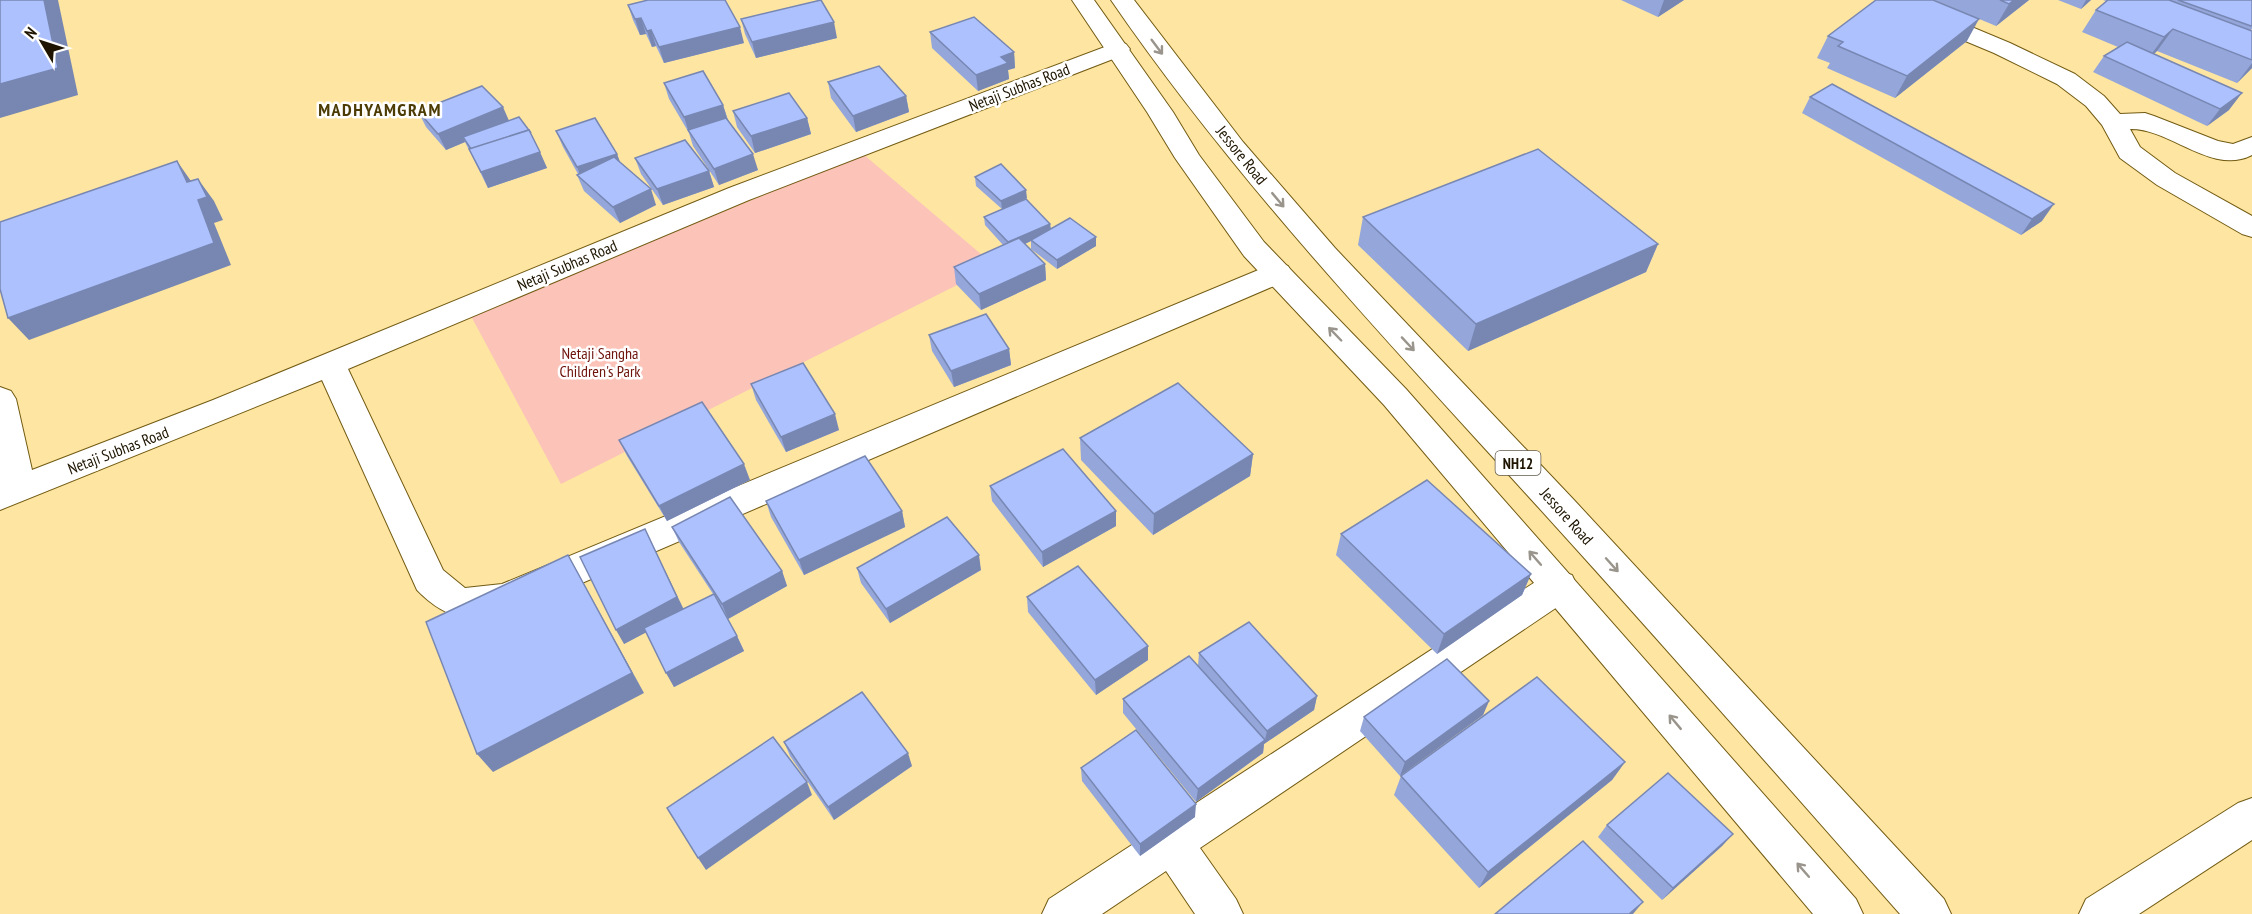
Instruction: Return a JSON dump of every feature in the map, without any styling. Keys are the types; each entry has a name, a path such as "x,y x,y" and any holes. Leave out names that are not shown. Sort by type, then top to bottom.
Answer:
{"main road":[{"name":"NH12","path":"1083,0 1118,49 1188,158 1254,249 1395,397 1841,914"},
{"name":"Jessore Road","path":"1122,0 1234,148 1325,255 1562,510 1929,914"},
{"path":"1887,0 2002,48 2066,79 2095,101 2114,122 2129,152 2166,179 2252,228"},
{"name":"Netaji Subhas Road","path":"0,399 10,493 330,364 739,194 1118,49"},
{"path":"2114,122 2145,121 2211,148 2236,153 2252,145"},
{"path":"330,364 430,580 447,599 472,606 506,599 1278,273"},
{"path":"1064,914 1559,586"},
{"path":"2101,914 2252,817"},
{"path":"1171,843 1221,914"}],"green space":[{"name":"Netaji Sangha Children's Park","path":"863,154 995,266 561,484 471,316"}],"building":[{"path":"0,0 44,0 58,68 0,84"},
{"path":"648,0 725,0 740,27 659,47 651,30 647,31 641,18 635,19 628,5"},
{"path":"821,0 834,22 752,42 741,19"},
{"path":"1876,0 1933,0 1979,19 1907,76 1838,46 1843,42 1828,36"},
{"path":"2000,0 2014,0 2009,4"},
{"path":"2108,0 2169,0 2252,31 2252,60 2173,29 2164,37 2096,10"},
{"path":"2178,0 2252,0 2252,26 2251,26"},
{"path":"974,17 1014,52 1001,57 1008,63 976,75 930,32"},
{"path":"2127,42 2242,93 2220,109 2104,56"},
{"path":"879,66 906,96 853,116 828,82"},
{"path":"703,71 723,105 684,117 664,83"},
{"path":"1832,84 2054,204 2032,219 1810,97"},
{"path":"482,86 503,107 438,134 418,111"},
{"path":"789,93 807,118 751,136 733,111"},
{"path":"519,117 529,130 471,149 463,137"},
{"path":"595,118 617,154 577,167 556,131"},
{"path":"726,118 753,154 714,169 688,130"},
{"path":"529,130 540,152 481,172 469,149"},
{"path":"685,140 709,171 657,189 635,158"},
{"path":"1538,149 1658,244 1476,324 1363,217"},
{"path":"614,157 651,189 613,207 577,175"},
{"path":"177,161 187,182 198,179 207,197 198,200 214,243 8,318 0,289 0,222"},
{"path":"1001,164 1026,190 1001,201 975,177"},
{"path":"1026,199 1050,224 1008,242 984,217"},
{"path":"1070,218 1096,237 1057,260 1031,240"},
{"path":"1019,238 1045,264 979,294 954,267"},
{"path":"986,314 1009,349 951,371 929,335"},
{"path":"803,363 835,414 781,437 751,384"},
{"path":"1178,383 1253,454 1154,514 1080,438"},
{"path":"702,402 744,464 659,506 619,440"},
{"path":"1063,449 1116,511 1042,552 990,486"},
{"path":"865,456 902,511 799,560 766,501"},
{"path":"1427,480 1531,574 1444,634 1341,534"},
{"path":"730,497 782,571 722,604 672,527"},
{"path":"947,517 979,555 886,609 857,568"},
{"path":"645,529 677,597 616,630 580,557"},
{"path":"568,555 632,673 477,754 426,622"},
{"path":"1078,566 1148,646 1095,680 1027,597"},
{"path":"714,594 737,636 666,673 644,628"},
{"path":"1249,622 1317,696 1267,731 1199,653"},
{"path":"1189,656 1265,740 1198,789 1123,699"},
{"path":"1447,659 1489,701 1405,762 1364,717"},
{"path":"1537,677 1625,762 1488,872 1401,776"},
{"path":"862,692 908,753 828,807 784,742"},
{"path":"1136,730 1196,804 1140,844 1081,768"},
{"path":"773,737 807,782 698,858 667,808"},
{"path":"1668,773 1733,834 1673,888 1607,825"},
{"path":"1583,841 1643,902 1629,914 1495,914"}],"district":[{"name":"MADHYAMGRAM","path":"380,109"}]}
